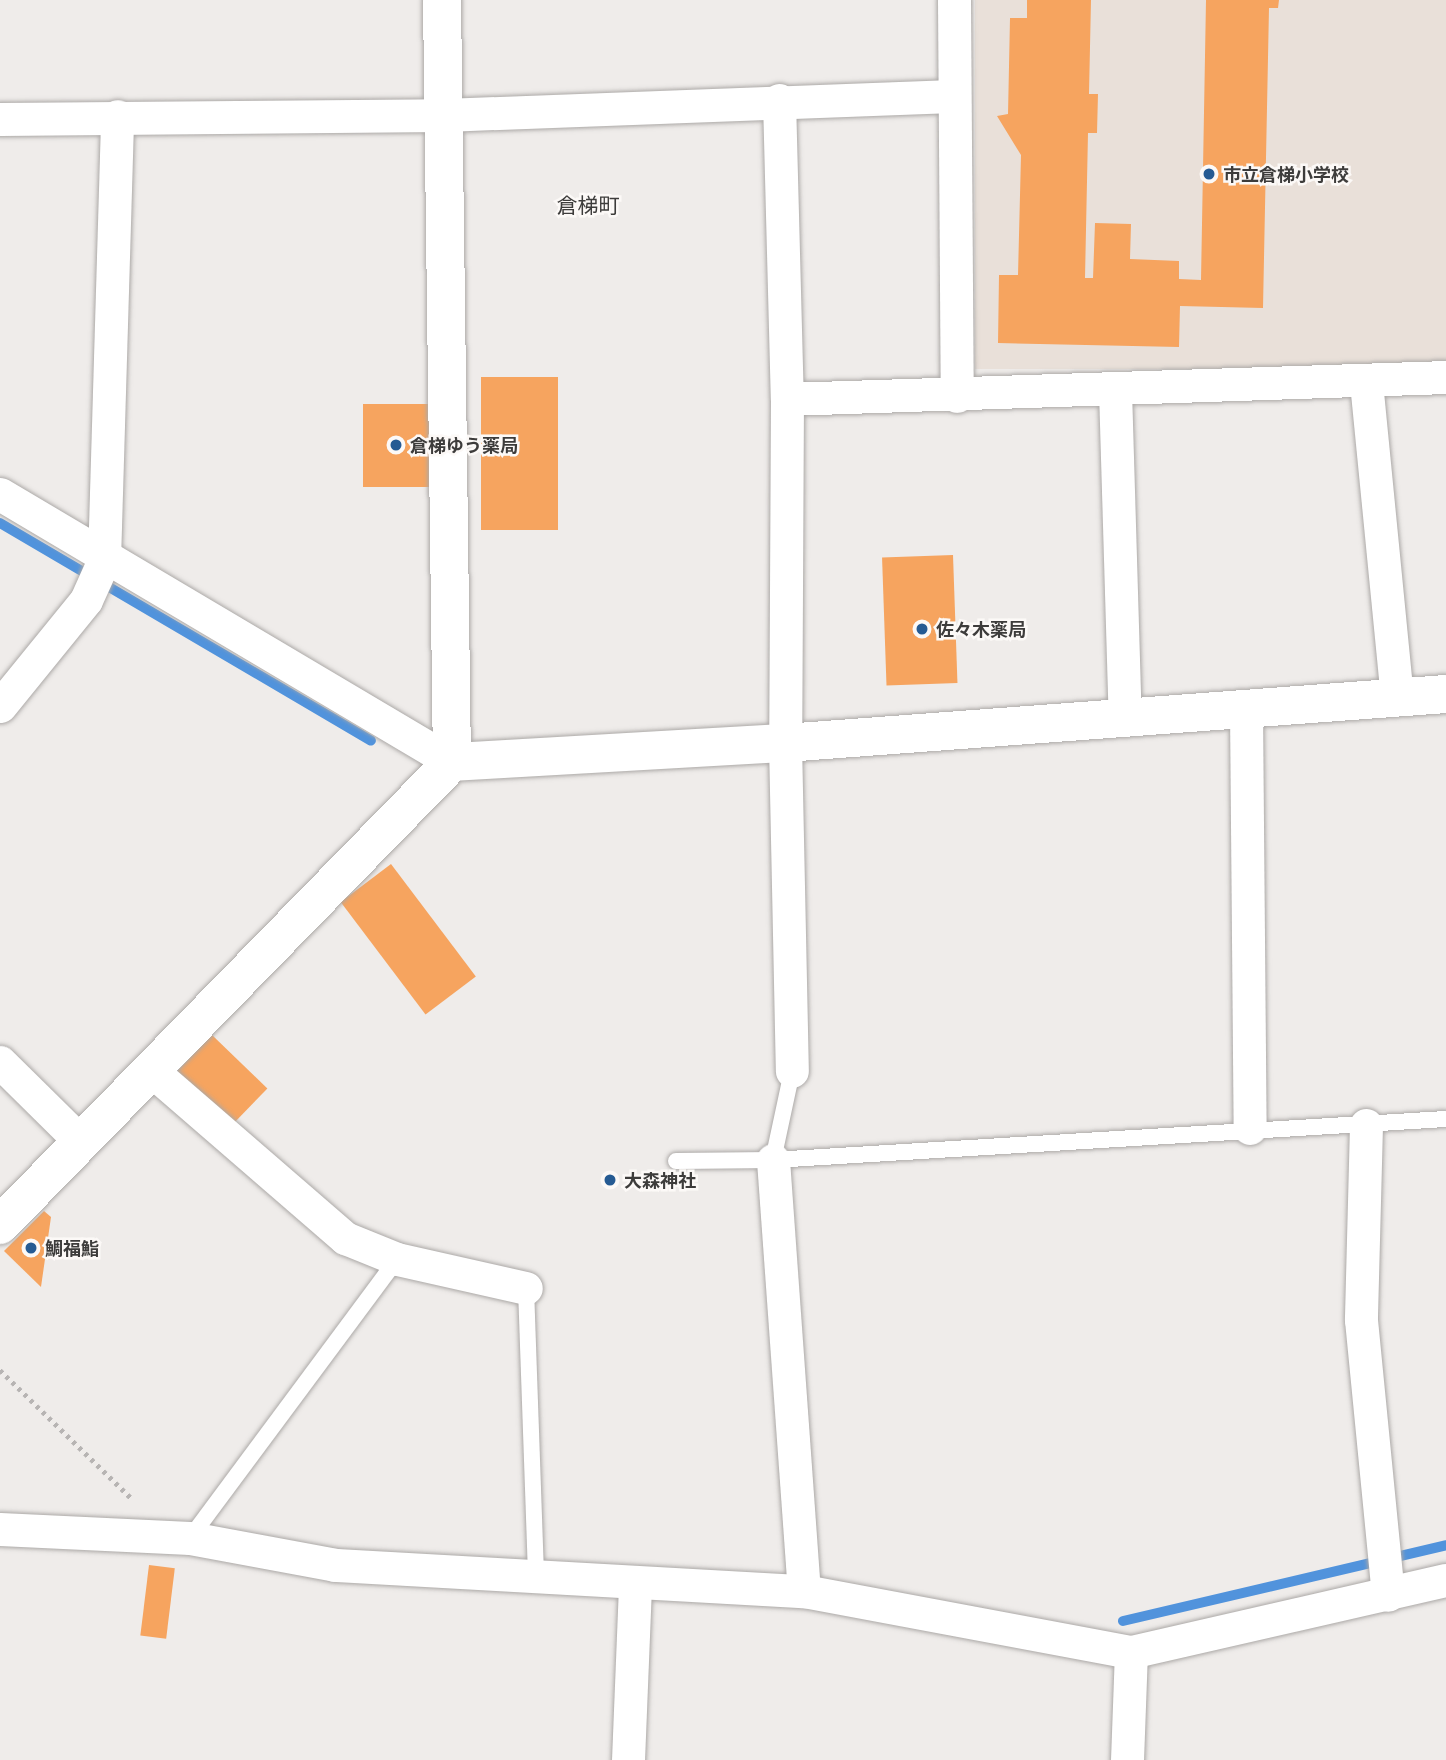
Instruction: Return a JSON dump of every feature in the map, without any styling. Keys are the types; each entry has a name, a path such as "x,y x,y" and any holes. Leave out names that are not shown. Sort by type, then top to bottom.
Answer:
{"street":[{"path":"0,1225 452,762 442,0"},
{"path":"954,0 957,396"},
{"path":"0,119 444,115 779,100 953,96"},
{"path":"779,100 787,399 785,743 792,1071"},
{"path":"0,706 96,579 117,116"},
{"path":"787,399 957,396 1446,377"},
{"path":"1366,382 1397,698"},
{"path":"1115,390 1125,718"},
{"path":"0,495 96,579 452,762 785,743 1446,694"},
{"path":"1246,709 1250,1128"},
{"path":"0,1062 81,1142"},
{"path":"151,1070 345,1238 397,1259 526,1288"},
{"path":"1366,1125 1361,1320 1388,1595"},
{"path":"773,1160 804,1591"},
{"path":"0,1529 181,1538 335,1565 536,1575 635,1584 804,1591 1131,1652 1446,1580"},
{"path":"628,1760 635,1584"},
{"path":"1127,1760 1131,1652"}],"lane":[{"path":"773,1160 792,1071"},
{"path":"676,1161 773,1160 1250,1128 1366,1125 1446,1119"},
{"path":"181,1538 397,1259"},
{"path":"526,1288 536,1575"}],"path":[{"path":"0,1370 181,1538"}],"shaded area":[{"name":"市立倉梯小学校","path":"975,0 1446,0 1446,369 975,369"}],"building":[{"path":"1027,0 1091,0 1089,94 1098,94 1097,133 1088,133 1085,278 1093,278 1095,223 1131,224 1130,259 1179,261 1179,279 1201,280 1206,0 1279,0 1278,8 1269,8 1263,308 1180,306 1179,347 998,343 999,275 1018,275 1021,155 997,116 1008,114 1010,18 1027,18"},
{"path":"481,377 558,377 558,530 481,530"},
{"name":"倉梯ゆう薬局","path":"363,404 429,404 429,487 363,487"},
{"path":"953,555 957,683 887,685 882,557"},
{"path":"391,864 476,977 426,1015 341,902"},
{"path":"212,1035 267,1088 231,1127 175,1073"},
{"path":"44,1211 51,1217 41,1287 4,1251"},
{"path":"149,1565 175,1568 166,1639 140,1635"}],"waterway":[{"path":"0,523 371,741"},
{"path":"1123,1621 1446,1545"}],"place":[{"name":"市立倉梯小学校","path":"1209,174"},
{"name":"倉梯ゆう薬局","path":"396,445"},
{"name":"佐々木薬局","path":"922,629"},
{"name":"大森神社","path":"610,1180"},
{"name":"鯛福鮨","path":"31,1248"}],"district":[{"name":"倉梯町","path":"588,205"}]}
